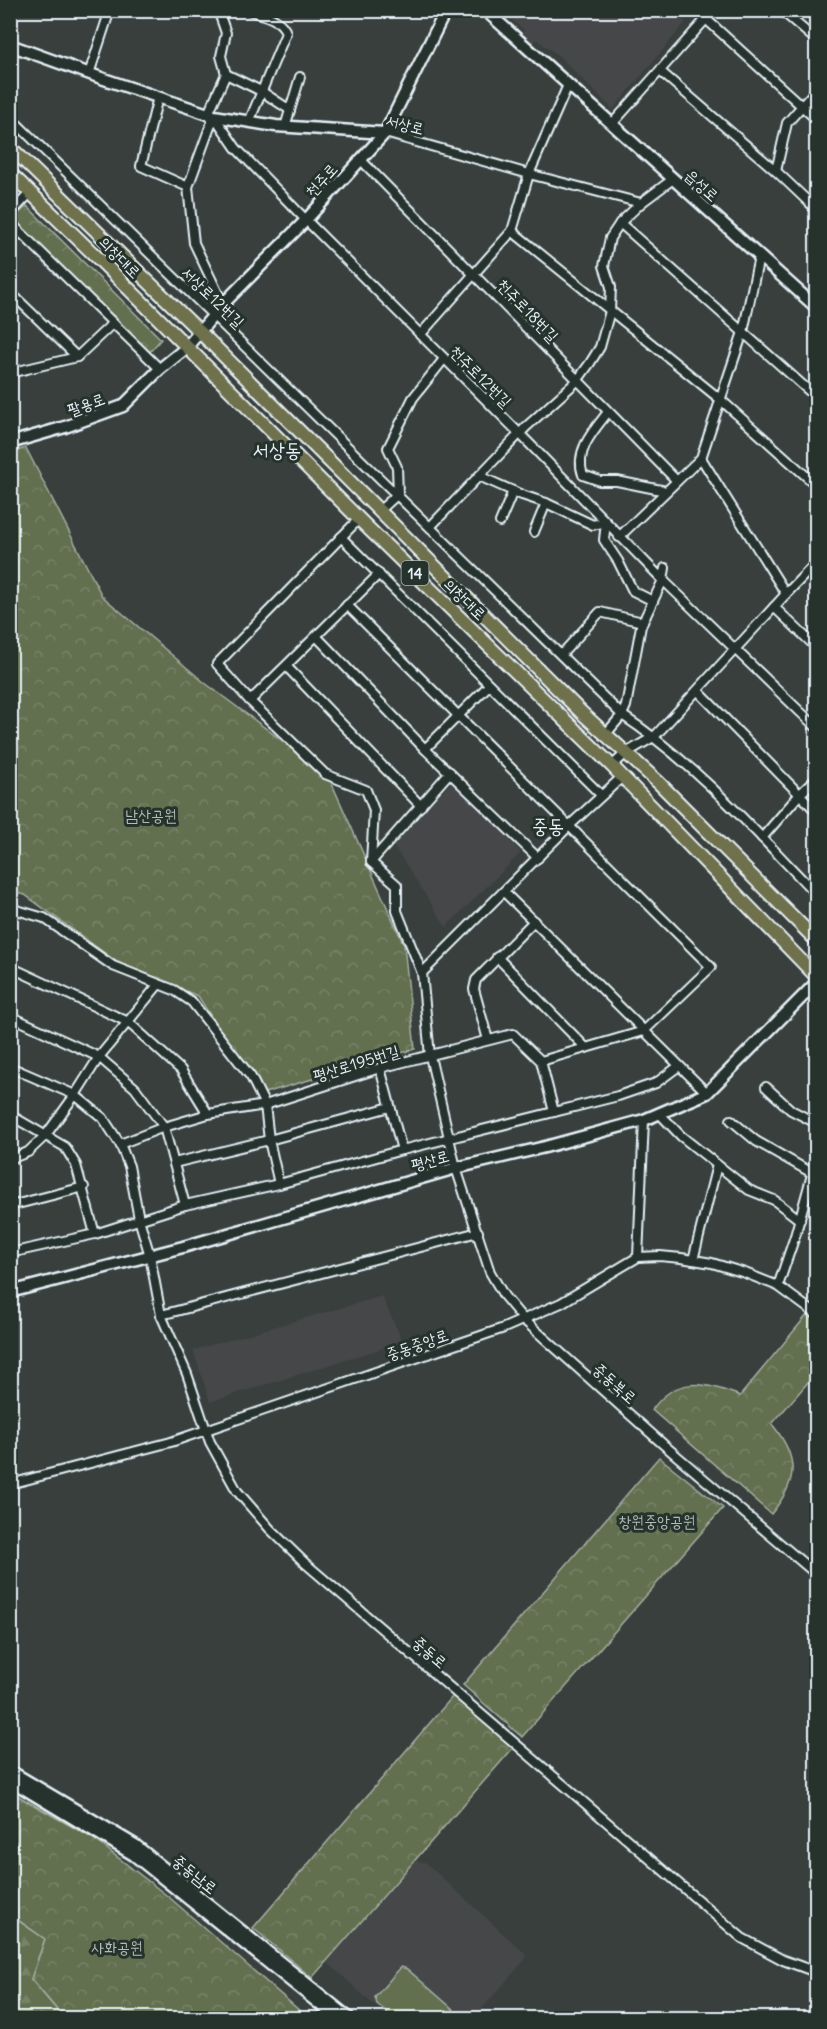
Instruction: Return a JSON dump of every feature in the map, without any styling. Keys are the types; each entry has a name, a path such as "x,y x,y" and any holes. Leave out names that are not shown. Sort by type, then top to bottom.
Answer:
{"main road":[{"name":"천주로","path":"186,348 223,304 306,220 385,133 446,10"},
{"name":"읍성로","path":"485,10 816,308"},
{"name":"서상로","path":"10,45 211,115 285,127 385,133"},
{"name":"의창대로","path":"10,147 200,332 605,735 658,783 816,940"},
{"name":"의창대로","path":"10,173 612,766 816,976"},
{"name":"팔용로","path":"10,443 65,427 123,406 160,369 186,348"},
{"name":"평산로","path":"10,1292 150,1256 456,1168 545,1148 644,1120 707,1093 816,983"},
{"name":"중동남로","path":"10,1771 135,1845 349,2019"},
{"name":"중동남로","path":"10,1780 32,1791 139,1858 337,2019"}],"street":[{"path":"89,74 110,10"},
{"path":"218,10 226,33 221,57 226,74 188,187 194,243 223,304"},
{"path":"249,10 280,22 286,33 249,122"},
{"path":"612,124 714,10"},
{"path":"781,10 816,40"},
{"path":"706,19 816,119"},
{"path":"660,71 776,171 816,209"},
{"path":"226,74 261,91 290,110"},
{"path":"285,127 300,77"},
{"path":"420,335 512,231 529,174 568,85"},
{"path":"776,171 787,123 816,90"},
{"path":"158,97 141,166 188,187"},
{"name":"천주로12번길","path":"211,115 236,148 306,220 663,580 816,727"},
{"name":"서상로12번길","path":"10,117 622,715 655,736 762,838 816,894"},
{"name":"서상로","path":"385,133 641,203"},
{"name":"천주로18번길","path":"360,159 677,481"},
{"path":"430,527 520,434 577,381 600,347 610,311 611,287 604,266 609,238 620,223 641,203 673,179"},
{"path":"10,214 30,193"},
{"path":"10,222 160,369"},
{"path":"620,223 816,397"},
{"path":"512,231 721,400 816,485"},
{"path":"620,537 701,458 743,332 759,257"},
{"path":"10,292 77,357"},
{"path":"10,373 77,357 113,323"},
{"path":"380,511 398,494 397,467 388,448 413,398 444,359"},
{"path":"608,412 587,439 581,456 580,468 583,475 600,481 617,481 666,491"},
{"path":"701,458 786,594"},
{"path":"479,476 593,525 606,522 604,540 633,591 653,601"},
{"path":"500,522 513,491"},
{"path":"534,532 546,503"},
{"path":"359,519 217,664 250,702 324,774 366,790 374,810 371,862"},
{"path":"341,537 601,795"},
{"path":"612,766 626,753 655,736 786,594 816,565"},
{"path":"605,735 622,715 626,706 643,622 663,580 665,568"},
{"path":"250,702 379,574"},
{"path":"347,605 711,967 644,1030 541,1061 554,1112"},
{"path":"774,607 816,647"},
{"path":"561,655 600,612 643,622"},
{"path":"317,637 425,749 538,858"},
{"path":"287,667 421,806"},
{"path":"425,749 489,685"},
{"path":"698,691 816,810"},
{"path":"371,862 450,772"},
{"path":"422,973 570,825 622,777"},
{"path":"762,838 816,779"},
{"name":"중동북로","path":"371,862 397,885 397,911 422,973 430,1056 448,1139 490,1272 504,1296 524,1320 664,1445 816,1574"},
{"path":"504,892 707,1093"},
{"path":"10,908 44,918 113,966 174,990 192,1002 251,1077 265,1106 269,1140 279,1184"},
{"path":"488,1041 474,989 479,975 534,921"},
{"path":"497,957 586,1048"},
{"path":"10,968 129,1022 181,1070 208,1114"},
{"path":"10,1160 28,1152 46,1135 99,1057 158,985"},
{"path":"10,1016 99,1057 135,1088 164,1127 185,1205"},
{"name":"평산로195번길","path":"120,1144 164,1127 208,1114 265,1106 380,1068 513,1034 541,1061"},
{"path":"10,1252 96,1234 185,1205 279,1184 402,1150 618,1096 656,1083 679,1066"},
{"name":"중동로","path":"10,1067 75,1095 103,1118 120,1144 129,1166 161,1315 206,1430 225,1470 237,1491 270,1529 305,1563 742,1938 783,1960 816,1972"},
{"path":"380,1068 402,1150"},
{"path":"766,1088 791,1110 816,1123"},
{"path":"174,1163 390,1107"},
{"path":"659,1113 681,1136 749,1190 774,1200 800,1220"},
{"path":"10,1115 65,1147 76,1165 84,1187 96,1234"},
{"path":"644,1120 638,1257 660,1256 693,1260 745,1273 778,1286 816,1314"},
{"path":"730,1120 756,1141 812,1173"},
{"path":"778,1286 800,1220 816,1160"},
{"path":"693,1260 717,1165"},
{"path":"10,1206 84,1187"},
{"path":"161,1315 478,1232"},
{"name":"중동중앙로","path":"10,1484 171,1442 524,1320 561,1304 638,1257"}],"shaded area":[{"path":"517,10 686,11 685,23 613,110 560,57 536,39 532,44 522,35 524,30 510,18"},
{"path":"457,777 521,853 446,927 391,842"},
{"path":"382,1296 403,1342 210,1402 193,1350"},
{"path":"416,1861 426,1863 527,1955 474,2018 388,2018 327,1962"}],"green space":[{"path":"27,206 161,339 149,353 13,219"},
{"name":"남산공원","path":"26,448 102,596 205,683 328,775 404,945 415,1049 261,1094 198,996 117,962 25,895 11,891 10,452"},
{"path":"807,1315 816,1322 816,1373 772,1424 787,1448 792,1469 787,1490 771,1514 652,1410 661,1399 681,1386 715,1387 740,1396"},
{"name":"창원중앙공원","path":"659,1457 723,1508 522,1737 463,1685"},
{"path":"453,1696 513,1748 312,1978 253,1928"},
{"name":"사화공원","path":"11,1792 94,1839 170,1898 308,2018 64,2018 31,1979 45,1939 11,1915 11,1858 18,1844 11,1837"},
{"path":"10,1915 45,1939 31,1979 64,2018 11,2018"},
{"path":"401,1967 407,1969 454,2010 456,2014 454,2018 394,2018 377,2004 375,1997"}],"district":[{"name":"서상동","path":"277,449"},
{"name":"중동","path":"548,825"}]}
